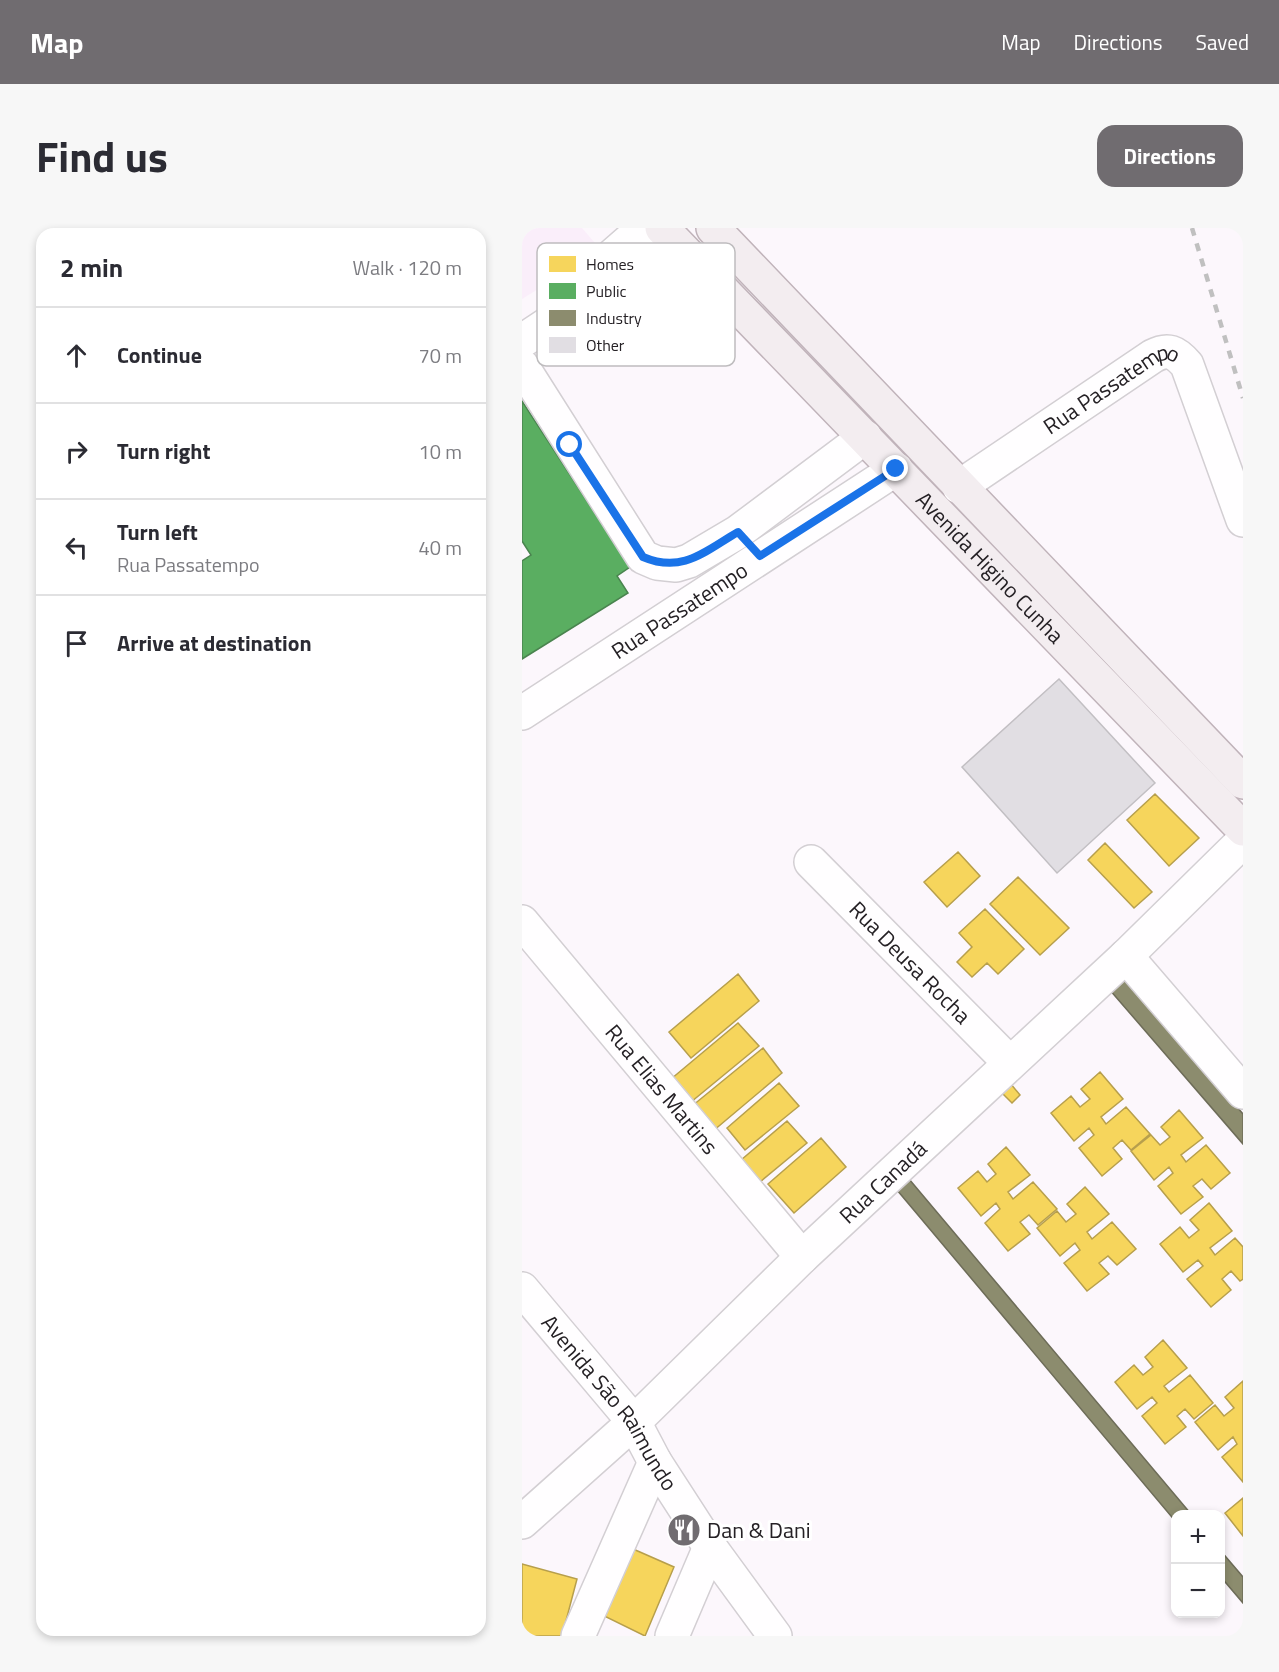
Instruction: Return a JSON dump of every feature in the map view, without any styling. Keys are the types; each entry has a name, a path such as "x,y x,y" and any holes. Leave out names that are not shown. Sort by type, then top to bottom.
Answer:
{"main road":[{"name":"Avenida Higino Cunha","path":"713,228 727,243"},
{"name":"Avenida Higino Cunha","path":"660,232 671,243"},
{"name":"Avenida Higino Cunha","path":"735,251 1243,782"},
{"name":"Avenida Higino Cunha","path":"735,307 865,437 1243,829"}],"street":[{"path":"640,243 660,232"},
{"path":"646,243 660,232"},
{"path":"522,315 537,306"},
{"path":"522,341 537,329"},
{"name":"Rua Passatempo","path":"959,487 1153,356 1168,351 1175,353 1187,365 1243,520"},
{"path":"522,366 643,557 657,563 676,565 689,561 738,532 865,437"},
{"name":"Rua Passatempo","path":"522,713 896,469"},
{"path":"738,532 760,556"},
{"name":"Rua Canadá","path":"522,1522 634,1422 802,1257 1126,956 1243,841"},
{"name":"Rua Deusa Rocha","path":"812,861 1010,1063"},
{"name":"Rua Elias Martins","path":"522,922 802,1257"},
{"path":"1126,956 1243,1092"},
{"name":"Avenida São Raimundo","path":"522,1289 634,1422 656,1462 763,1630"},
{"path":"578,1636 656,1462"},
{"path":"672,1636 710,1547"}],"shaded area":[{"path":"522,228 582,228 595,243 537,243 537,290 522,299"}],"building: Homes":[{"path":"1155,794 1199,838 1169,866 1127,820"},
{"path":"1105,843 1152,892 1134,908 1088,860"},
{"path":"958,852 980,876 947,907 924,882"},
{"path":"1018,877 1069,928 1040,955 990,904"},
{"path":"985,909 1024,949 998,974 987,963 972,977 957,962 972,947 959,933"},
{"path":"738,974 759,1001 691,1058 669,1032"},
{"path":"738,1023 759,1046 691,1102 671,1079"},
{"path":"763,1048 782,1073 713,1131 692,1106"},
{"path":"1100,1072 1123,1099 1101,1117 1106,1124 1126,1107 1150,1134 1131,1150 1122,1140 1113,1148 1122,1159 1102,1176 1079,1148 1094,1135 1089,1128 1074,1141 1051,1113 1071,1096 1080,1107 1090,1099 1081,1089"},
{"path":"779,1083 799,1106 745,1150 727,1128"},
{"path":"1010,1083 1020,1095 1012,1103 1001,1092"},
{"path":"1179,1110 1203,1138 1181,1155 1186,1162 1206,1145 1230,1173 1211,1189 1202,1179 1193,1186 1203,1197 1181,1214 1158,1186 1173,1173 1169,1167 1154,1180 1131,1151 1151,1135 1160,1145 1170,1137 1161,1127"},
{"path":"787,1121 807,1143 760,1182 741,1160"},
{"path":"821,1138 846,1167 794,1213 768,1184"},
{"path":"1006,1147 1030,1175 1008,1192 1013,1199 1033,1182 1057,1209 1038,1225 1029,1215 1020,1222 1030,1234 1008,1251 985,1223 1000,1209 996,1203 981,1216 958,1188 978,1171 987,1182 996,1174 988,1164"},
{"path":"1085,1187 1109,1214 1087,1232 1092,1239 1112,1222 1136,1249 1117,1265 1108,1256 1099,1263 1109,1274 1087,1291 1064,1263 1080,1250 1075,1243 1060,1256 1037,1228 1057,1211 1066,1222 1076,1214 1067,1204"},
{"path":"1209,1203 1232,1231 1210,1248 1215,1255 1235,1238 1243,1247 1243,1279 1240,1281 1231,1271 1222,1279 1231,1290 1211,1307 1187,1279 1203,1266 1198,1260 1183,1272 1160,1244 1180,1227 1189,1238 1199,1230 1190,1220"},
{"path":"1163,1340 1187,1368 1164,1386 1169,1392 1190,1375 1213,1403 1194,1419 1185,1409 1177,1416 1186,1427 1165,1444 1142,1416 1157,1403 1152,1397 1137,1409 1115,1382 1134,1365 1143,1375 1153,1367 1145,1357"},
{"path":"1243,1381 1243,1482 1222,1457 1237,1444 1233,1437 1218,1450 1195,1422 1215,1405 1224,1416 1234,1408 1225,1397"},
{"path":"1243,1498 1243,1536 1225,1513"},
{"path":"624,1545 674,1567 645,1636 594,1611"},
{"path":"522,1564 577,1579 562,1636 522,1636"}],"building: Public":[{"path":"522,401 630,567 617,576 628,593 522,659 522,561 531,555 522,541"}],"building: Industry":[{"path":"1123,975 1243,1114 1243,1144 1109,989"},
{"path":"909,1179 1188,1510 1171,1510 1171,1516 897,1190"},
{"path":"1225,1556 1243,1577 1243,1603 1225,1582"}],"building: Other":[{"path":"1059,679 1155,783 1057,873 962,767"}],"railway":[{"path":"1192,228 1243,398"}],"place":[{"name":"Dan & Dani","path":"684,1530"}],"route":[{"path":"570,445 643,557 657,563 676,565 689,561 738,532 760,556 896,469"}]}
